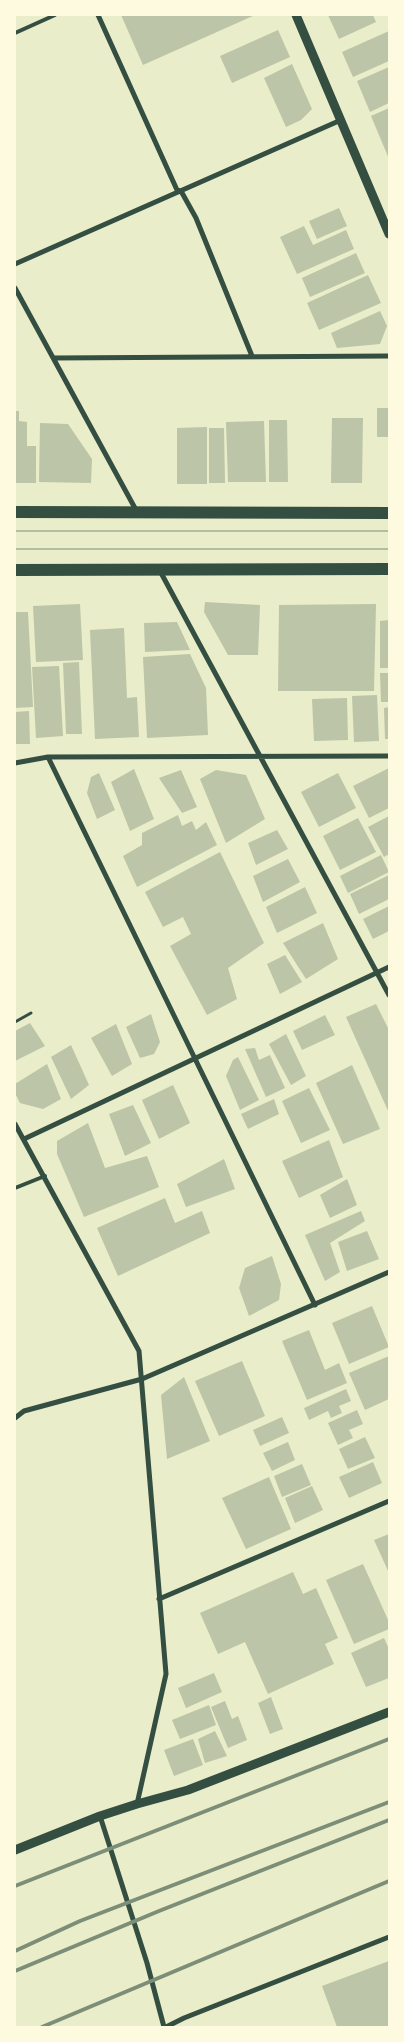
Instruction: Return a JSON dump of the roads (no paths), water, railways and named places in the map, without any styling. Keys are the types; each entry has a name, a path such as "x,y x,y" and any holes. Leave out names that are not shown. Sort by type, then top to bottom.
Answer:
{"main road":[{"path":"15,512 389,512"},
{"path":"15,570 389,570"}],"street":[{"path":"98,15 177,190 181,191 196,218 252,356"},
{"path":"296,15 389,234"},
{"path":"15,264 341,120"},
{"path":"15,288 138,513"},
{"path":"53,358 389,356"},
{"path":"158,569 389,995"},
{"path":"15,763 48,757 389,756"},
{"path":"48,757 196,1057 315,1305"},
{"path":"24,1139 389,966"},
{"path":"15,1124 139,1351 166,1674 137,1804"},
{"path":"15,1418 24,1410 142,1378 389,1272"},
{"path":"159,1599 389,1501"},
{"path":"15,1850 100,1816 188,1790 389,1712"},
{"path":"100,1816 147,1963 165,2027 389,1937"}],"lane":[{"path":"15,33 55,15"},
{"path":"15,1188 45,1176"}],"tram line":[{"path":"15,531 389,531"},
{"path":"15,549 389,549"}],"railway":[{"path":"15,1886 389,1739"},
{"path":"15,1951 80,1921 389,1802"},
{"path":"15,1971 159,1911 389,1820"},
{"path":"42,2027 389,1881"}]}
